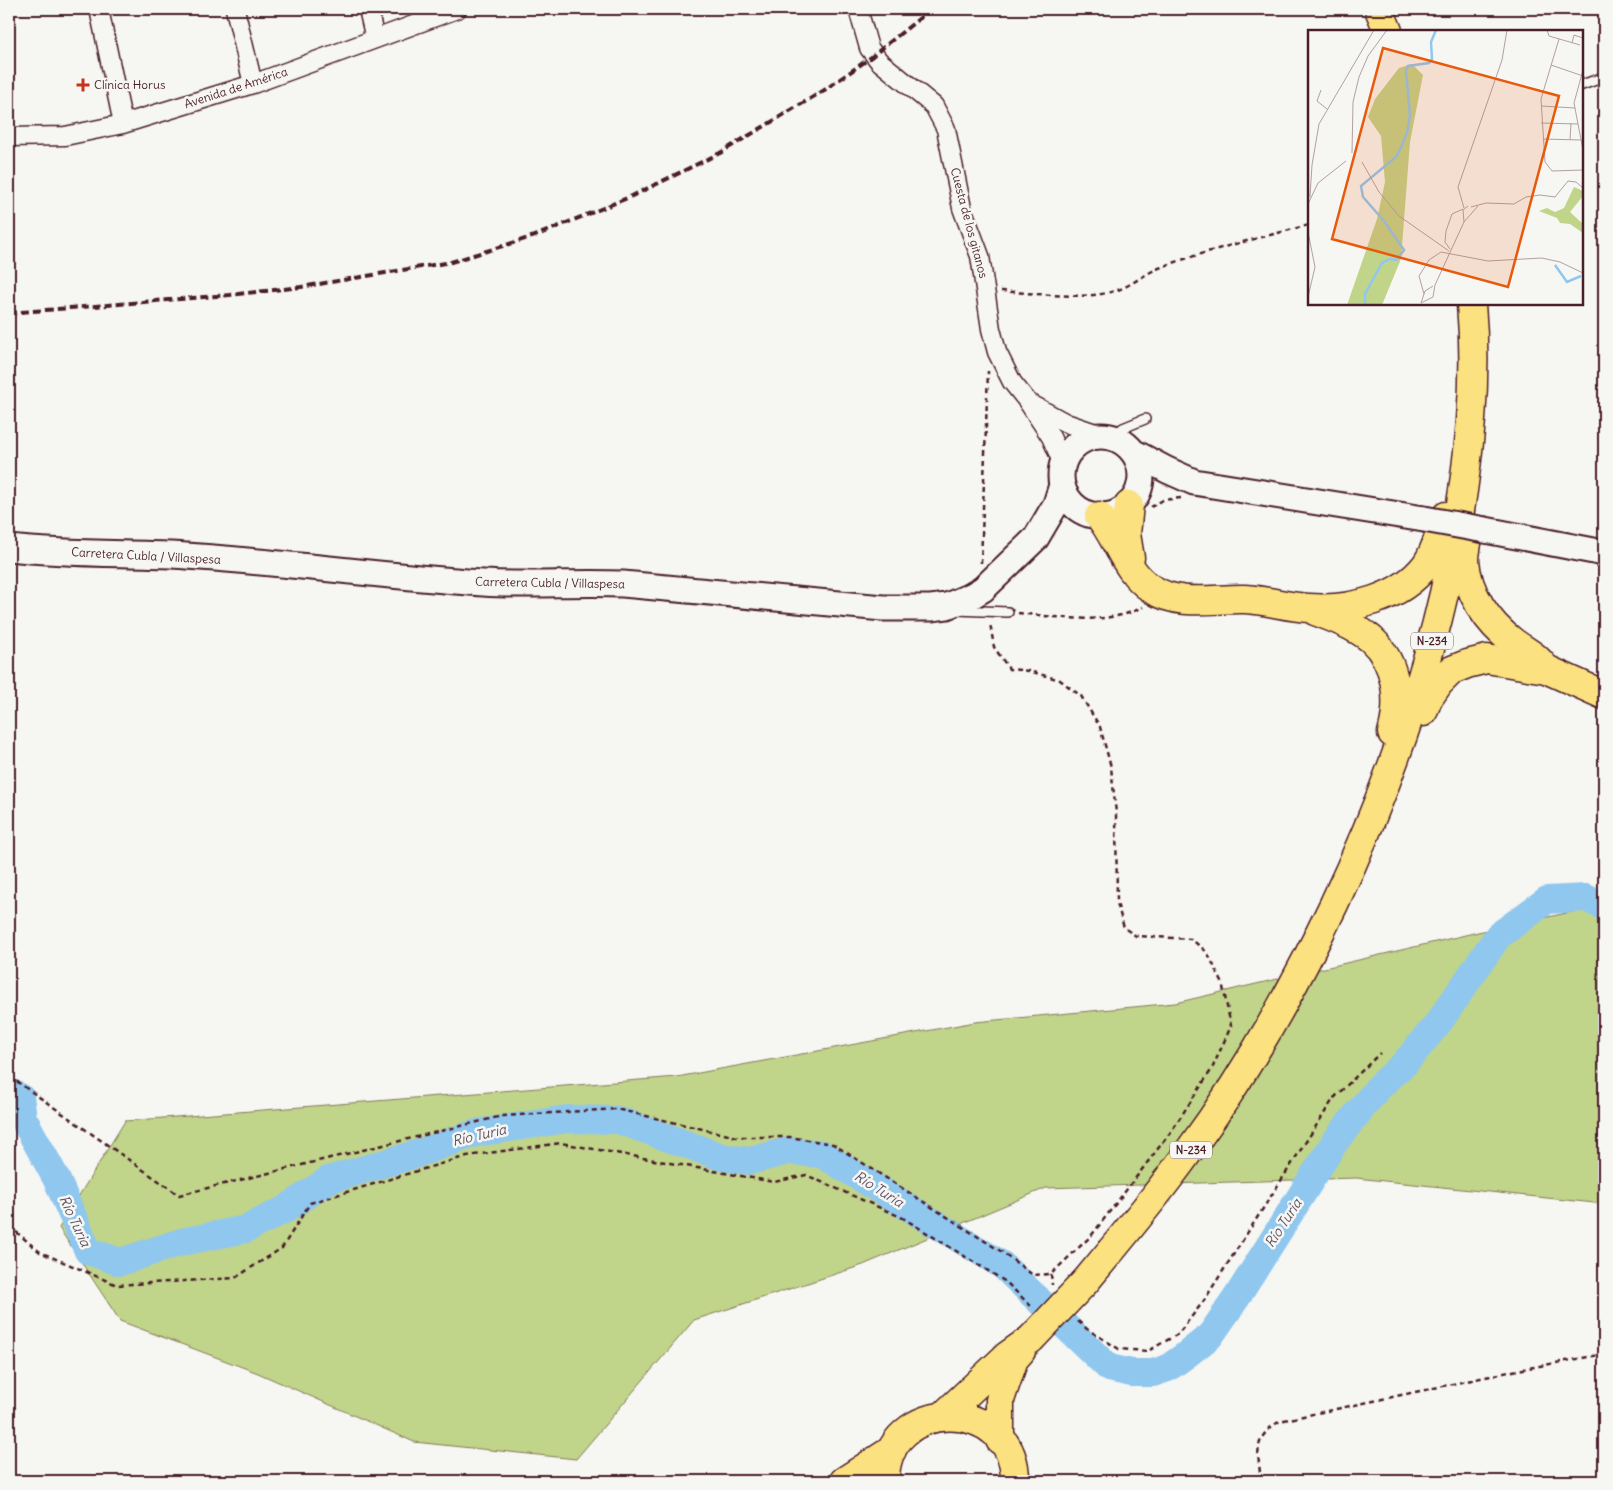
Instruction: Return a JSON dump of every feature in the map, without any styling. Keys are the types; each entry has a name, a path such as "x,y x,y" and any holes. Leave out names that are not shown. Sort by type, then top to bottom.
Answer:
{"highway":[{"path":"1379,9 1388,30"},
{"path":"1472,309 1482,374 1476,482 1465,560 1473,590 1486,614 1503,634 1538,658 1546,669"},
{"name":"N-234","path":"1000,1440 1000,1400 1014,1359 1085,1282 1151,1202 1191,1150 1238,1079 1282,1006 1320,933 1356,858 1382,796 1418,691 1446,587 1465,482 1474,376 1472,309"},
{"path":"1093,515 1110,531 1122,556 1132,569 1145,584 1158,593 1181,600 1263,601 1309,608 1354,606 1371,601 1396,590 1415,577 1426,565 1437,542 1448,506 1459,438 1464,383 1474,352"},
{"path":"1132,569 1126,534 1138,503"},
{"path":"1309,608 1346,624 1370,638 1386,656 1395,681 1397,706 1394,726 1356,858"},
{"path":"1382,796 1417,727 1428,699 1439,683 1452,670 1487,659 1546,669 1604,695"},
{"name":"N-234","path":"944,1416 1006,1356 1031,1339"},
{"name":"N-234","path":"884,1481 887,1462 899,1439 914,1426 931,1418 956,1416 975,1421 992,1430 1012,1462 1015,1481"},
{"name":"N-234","path":"844,1481 892,1450"}],"street":[{"path":"99,9 123,124"},
{"path":"235,9 253,84"},
{"path":"368,9 375,39"},
{"name":"Avenida de América","path":"9,137 65,136 123,124 253,84 457,9"},
{"name":"Cuesta de los gitanos","path":"858,9 869,48 879,61 934,106 946,129 962,208 980,256 993,341 1008,374 1051,437 1062,474"},
{"name":"Cuesta de los gitanos","path":"1028,402 1066,422 1107,436"},
{"path":"1190,490 1167,470 1135,453 1127,445 1107,436 1090,437 1075,445 1065,458 1062,474 1066,494 1071,503 1093,515 1113,514 1138,503 1159,488 1190,490 1424,519 1604,553"},
{"path":"1135,453 1141,472 1138,503"},
{"name":"Carretera Cubla / Villaspesa","path":"9,548 47,552 171,555 493,583 623,584 883,608 931,608 947,606 960,601 985,600 1036,538 1056,504 1062,474"},
{"name":"Carretera Cubla / Villaspesa","path":"1036,538 1093,515"}],"lane":[{"path":"1583,85 1604,77"},
{"path":"1107,436 1146,419"},
{"path":"985,600 1008,612"}],"path":[{"path":"986,290 1073,296 1111,292 1134,283 1156,269 1308,225"},
{"path":"9,1076 179,1195 502,1116 616,1109 737,1137 790,1137 833,1144 1002,1252 1033,1275 1051,1274 1091,1236 1170,1133 1212,1069 1231,1026 1222,982 1207,952 1191,939 1136,936 1124,928 1117,903 1116,813 1111,767 1100,727 1082,696 1060,680 1029,671 1010,669 994,647 981,576 988,358 993,341"},
{"path":"1138,503 1163,500 1190,490"},
{"path":"1008,612 1085,618 1114,617 1135,612 1151,603 1158,593"},
{"path":"1077,1320 1087,1329 1119,1349 1148,1351 1178,1334 1203,1302 1334,1098 1380,1053"},
{"path":"9,1226 40,1252 117,1285 235,1278 282,1248 310,1203 467,1156 561,1143 774,1182 806,1174 903,1218 1006,1282 1034,1308"},
{"path":"1261,1481 1259,1446 1263,1434 1280,1421 1518,1370 1604,1354"}],"green space":[{"path":"1604,905 1604,1204 1356,1178 1046,1188 863,1265 694,1320 576,1459 414,1442 258,1373 120,1321 59,1228 125,1121 677,1077 975,1022 1175,1003 1478,932"}],"waterway":[{"name":"Río Turia","path":"9,1092 20,1097 23,1118 56,1178 88,1251 120,1262 181,1242 246,1229 286,1209 328,1180 416,1154 476,1133 567,1119 618,1120 722,1157 749,1161 788,1151 822,1154 1002,1265 1109,1368 1132,1373 1153,1373 1168,1368 1210,1336 1237,1297 1336,1140 1378,1088 1405,1063 1439,1022 1498,936 1547,900 1586,898 1604,907"}],"railway":[{"path":"9,313 229,295 301,287 451,262 535,236 632,196 720,153 823,91 870,58 931,9"}],"place":[{"name":"Clinica Horus","path":"83,85"}]}
